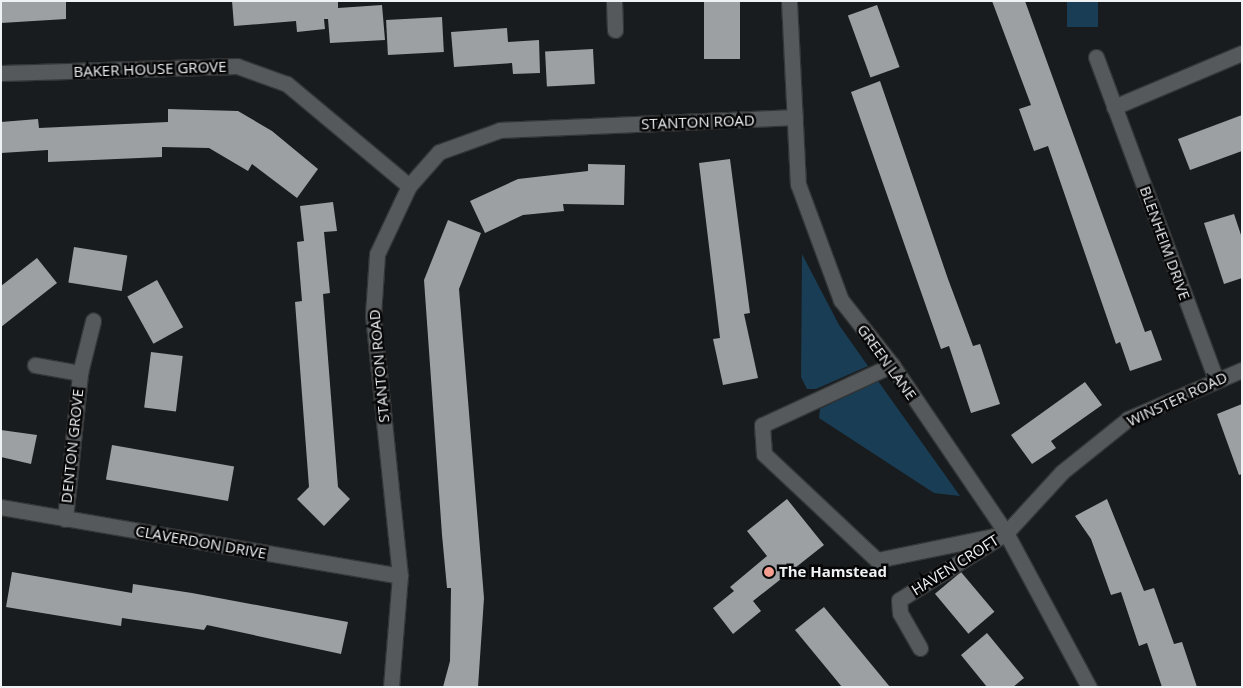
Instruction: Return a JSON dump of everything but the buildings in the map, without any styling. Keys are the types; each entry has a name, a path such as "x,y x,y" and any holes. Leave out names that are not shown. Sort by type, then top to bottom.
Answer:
{"street":[{"path":"614,1 615,30"},
{"name":"GREEN LANE","path":"789,1 798,184 841,300 892,365 1006,533 1089,687"},
{"path":"1114,107 1242,53"},
{"name":"BLENHEIM DRIVE","path":"1096,57 1216,380"},
{"name":"BAKER HOUSE GROVE","path":"1,73 237,66 287,84 409,186"},
{"name":"STANTON ROAD","path":"391,687 400,576 373,315 377,254 409,186 439,152 500,130 795,117"},
{"name":"DENTON GROVE","path":"65,519 80,373 93,321"},
{"name":"DENTON GROVE","path":"35,365 80,373"},
{"path":"892,365 762,425 764,454 877,560 1006,533"},
{"name":"WINSTER ROAD","path":"1006,533 1062,472 1128,419 1242,370"},
{"name":"CLAVERDON DRIVE","path":"1,507 400,576"},
{"name":"HAVEN CROFT","path":"920,648 900,613 899,600 1006,533"}],"shaded area":[{"path":"1067,1 1098,1 1098,27 1067,27"},
{"path":"802,254 839,325 868,366 816,389 807,389 801,377"},
{"path":"878,381 960,496 934,493 819,418 820,409"}],"place":[{"name":"The Hamstead","path":"769,572"}]}
